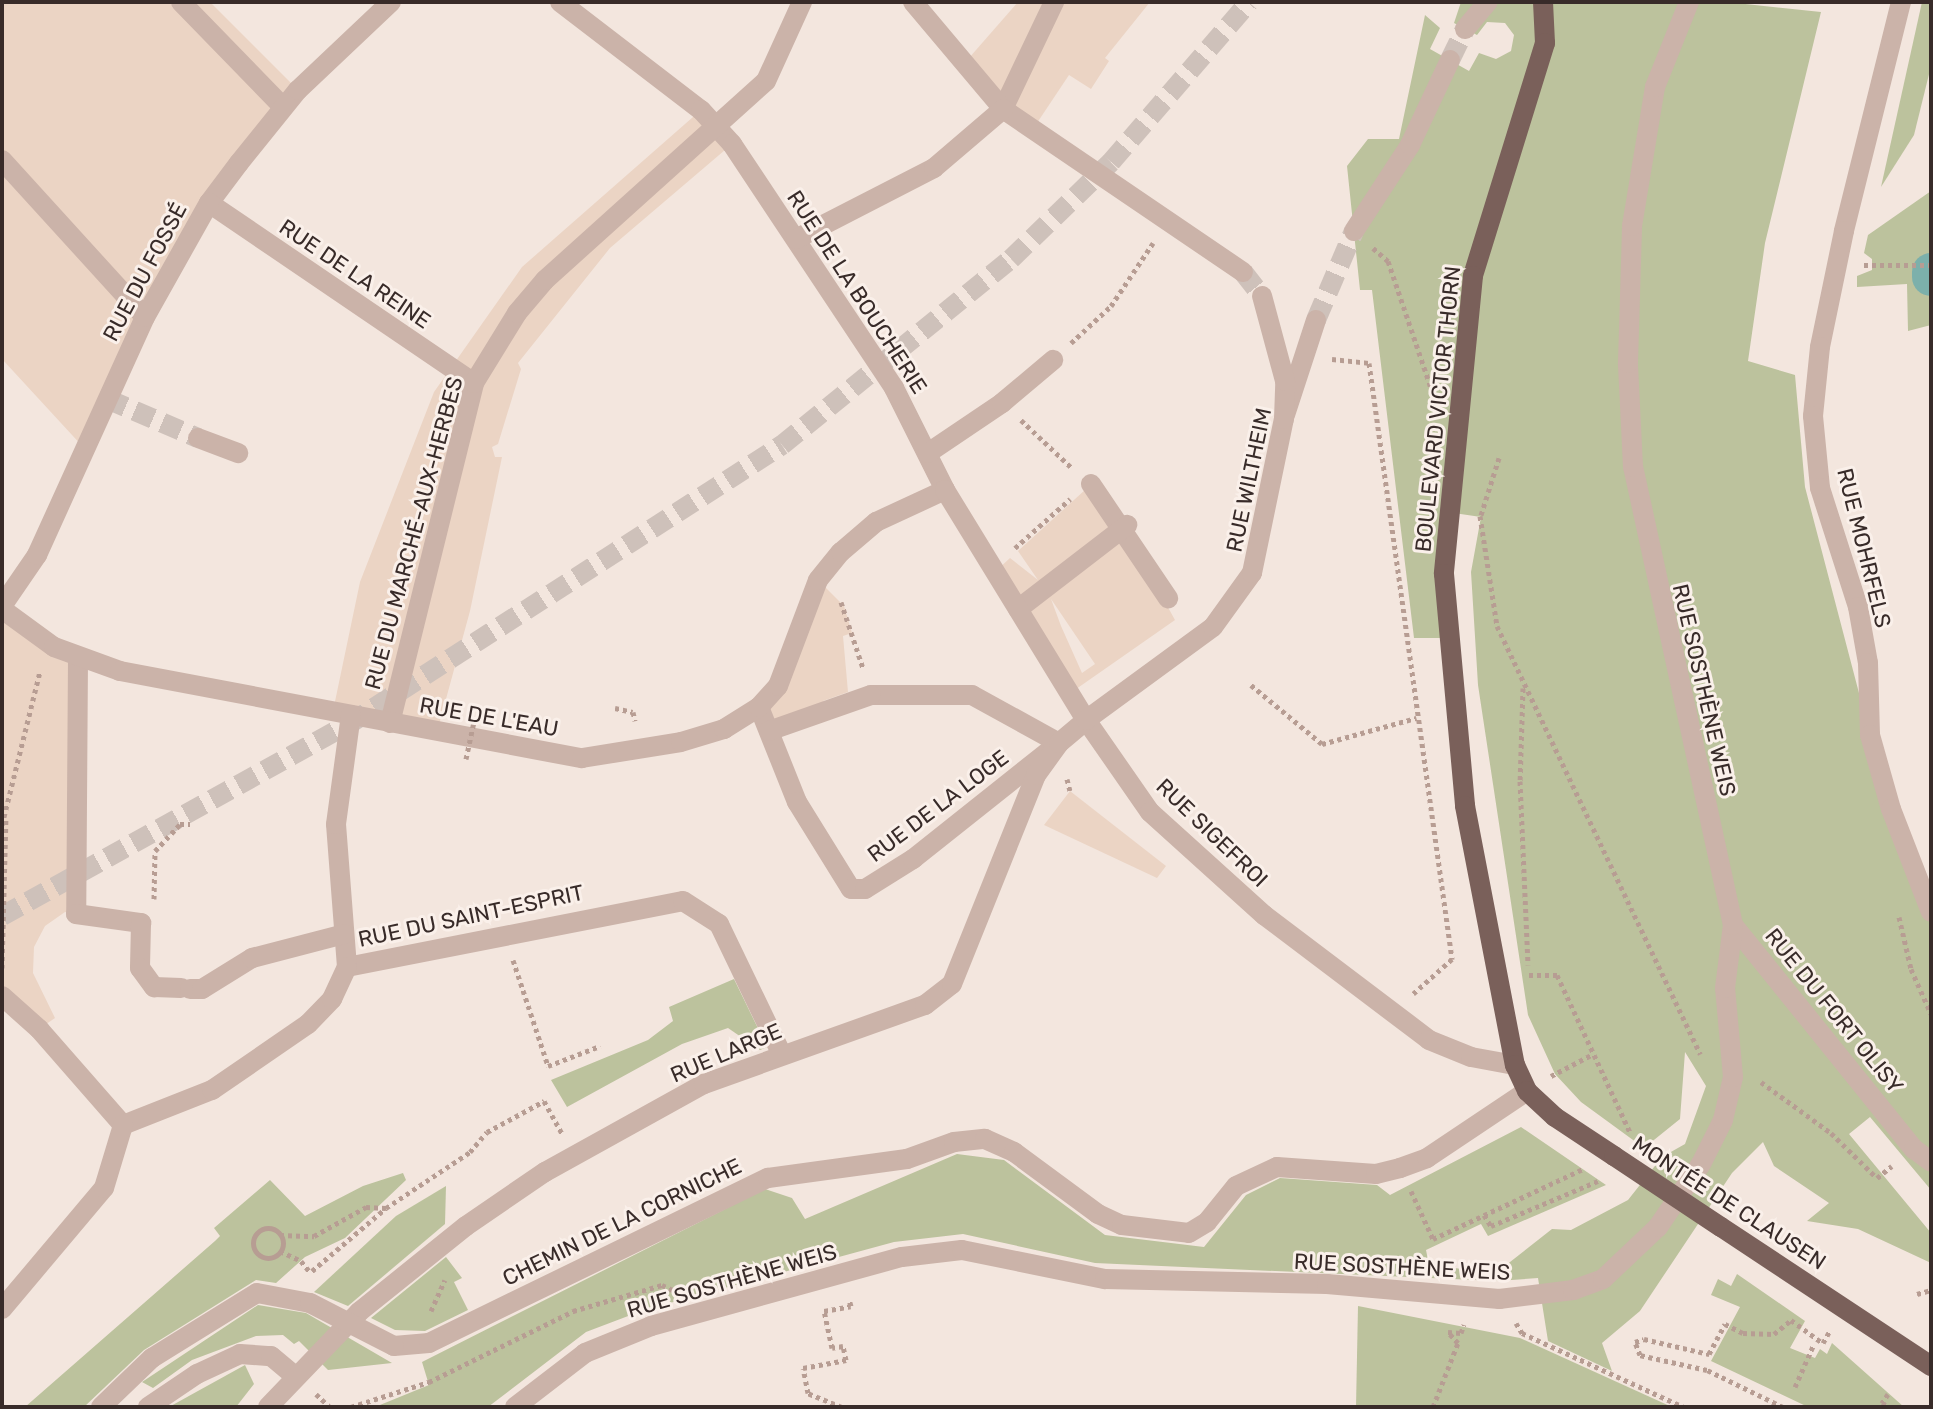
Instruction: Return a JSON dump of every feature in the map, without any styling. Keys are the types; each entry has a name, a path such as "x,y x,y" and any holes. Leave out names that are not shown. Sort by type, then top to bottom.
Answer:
{"main road":[{"name":"BOULEVARD VICTOR THORN","path":"1515,1065 1465,806 1444,574 1447,512 1473,276 1545,43 1543,2"},
{"name":"MONTÉE DE CLAUSEN","path":"1515,1065 1527,1091 1555,1117 1931,1366"}],"street":[{"path":"181,2 283,107"},
{"name":"RUE DU FOSSÉ","path":"2,607 37,555 145,317 209,203 283,107 391,2"},
{"name":"RUE DE LA BOUCHERIE","path":"560,2 718,127 894,388 945,490"},
{"name":"RUE DU MARCHÉ-AUX-HERBES","path":"390,723 474,383 517,313 545,280 766,81 802,2"},
{"path":"913,2 1003,109 1243,272"},
{"path":"796,239 934,168 1003,109 1054,2"},
{"path":"1465,29 1488,2"},
{"name":"RUE SOSTHÈNE WEIS","path":"515,1407 585,1353 651,1326 902,1257 962,1250 1105,1279 1327,1284 1499,1299 1573,1290 1603,1279 1633,1256 1701,1164 1723,1120 1733,1077 1725,988 1733,925 1653,571 1633,467 1631,423 1632,226 1655,87 1689,2"},
{"name":"RUE MOHRFELS","path":"1901,2 1844,231 1820,347 1813,416 1820,488 1858,607 1868,663 1870,735 1891,809 1931,912"},
{"path":"1354,231 1410,145 1450,60"},
{"path":"2,160 145,317"},
{"name":"RUE DE LA REINE","path":"209,203 474,383"},
{"path":"1262,296 1285,381 1284,419"},
{"name":"RUE WILTHEIM","path":"1086,720 1213,627 1237,598 1262,544 1284,419 1307,356 1316,320"},
{"path":"928,453 1002,403 1053,360"},
{"path":"198,438 238,453"},
{"path":"1083,489 1124,527 1168,598"},
{"name":"RUE DE L'EAU","path":"2,607 47,643 78,659 390,723 582,758 681,742 724,729 759,707 778,686 818,580 876,522 945,490"},
{"name":"RUE SIGEFROI","path":"945,490 1086,720 1150,812 1264,915 1429,1040 1471,1057 1515,1065"},
{"path":"1018,609 1124,527"},
{"path":"78,659 76,914 141,923 140,968 154,987 202,989 252,958 344,934"},
{"path":"769,731 871,695 972,695 1059,743"},
{"name":"RUE DE LA LOGE","path":"759,707 797,802 851,889 865,889 913,859 1059,743"},
{"name":"RUE DU MARCHÉ-AUX-HERBES","path":"347,967 336,824 351,715"},
{"name":"RUE LARGE","path":"268,1407 294,1375 444,1243 575,1155 704,1084 781,1053 925,1005 952,984 1036,775 1059,743 1086,720"},
{"name":"RUE DU SAINT-ESPRIT","path":"123,1125 212,1090 308,1024 332,999 347,967 669,900 697,905 719,924 781,1053"},
{"name":"RUE DU FORT OLISY","path":"1733,925 1914,1149 1931,1162"},
{"path":"2,996 39,1029 123,1125 104,1188 2,1309"},
{"name":"CHEMIN DE LA CORNICHE","path":"101,1407 152,1358 257,1293 310,1303 394,1346 429,1343 742,1187 768,1178 907,1159 954,1142 985,1139 1014,1152 1098,1214 1122,1225 1189,1233 1207,1222 1236,1186 1277,1167 1376,1174 1400,1168 1427,1158 1527,1091"},
{"path":"148,1407 197,1374 240,1354 271,1356 294,1375"}],"path":[{"path":"1053,360 1111,306 1168,221"},
{"path":"1354,231 1388,261 1425,381 1457,423"},
{"path":"1873,265 1931,265"},
{"path":"1307,356 1369,363 1416,718 1452,959 1392,1014"},
{"path":"1021,421 1064,460"},
{"path":"1499,458 1481,516 1495,617 1523,686 1709,1074 1733,1077"},
{"path":"1011,552 1083,489"},
{"path":"1447,512 1481,516"},
{"path":"852,633 855,641"},
{"path":"2,968 6,818 47,643"},
{"path":"1251,685 1322,744 1416,718"},
{"path":"1400,1168 1433,1239 1614,1156 1630,1131 1557,975 1529,979 1520,781 1523,686"},
{"path":"466,759 474,720"},
{"path":"1067,779 1070,791"},
{"path":"2,825 6,818"},
{"path":"154,905 155,851 180,824 190,824"},
{"path":"504,933 548,1066 600,1046"},
{"path":"1555,1074 1593,1054"},
{"path":"1757,1080 1831,1133 1877,1178"},
{"path":"312,1271 386,1208 470,1152 487,1132 544,1101 575,1155"},
{"path":"1484,1215 1491,1226 1599,1180"},
{"path":"301,1261 280,1251 262,1257 253,1240 262,1229 280,1235 314,1236 366,1207 386,1208"},
{"path":"280,1235 280,1251"},
{"path":"429,1343 427,1320 450,1271"},
{"path":"351,1407 429,1382 573,1311 662,1285 678,1293"},
{"path":"1917,1294 1931,1290"},
{"path":"1433,1407 1458,1343 1448,1332 1461,1333 1464,1326 1459,1296"},
{"path":"1499,1299 1522,1333 1684,1407"},
{"path":"824,1311 832,1348 843,1346 846,1360 803,1368 808,1393 844,1407 855,1407"},
{"path":"1783,1407 1707,1370 1640,1355 1635,1342 1644,1339 1709,1354 1725,1324 1743,1333 1774,1334 1791,1320 1823,1343"},
{"path":"1795,1387 1814,1344"},
{"path":"1888,1394 1882,1403 1888,1407"}],"green space":[{"path":"1461,2 1727,2 1821,12 1765,243 1748,361 1795,375 1805,487 1870,735 1931,912 1931,1190 1870,1117 1849,1134 1931,1233 1931,1263 1858,1229 1807,1221 1829,1203 1774,1166 1763,1142 1732,1173 1640,1311 1602,1343 1612,1371 1548,1341 1538,1278 1497,1281 1095,1263 963,1234 894,1242 644,1310 586,1332 488,1407 375,1407 429,1385 422,1362 765,1189 792,1198 805,1219 957,1154 1004,1160 1105,1235 1204,1247 1246,1195 1280,1178 1377,1185 1390,1195 1521,1127 1606,1185 1488,1236 1481,1224 1426,1250 1429,1265 1496,1273 1552,1229 1571,1230 1628,1200 1662,1157 1685,1144 1706,1086 1685,1052 1680,1119 1644,1148 1581,1102 1555,1074 1528,1015 1478,685 1471,572 1481,517 1447,512 1450,638 1414,638 1372,290 1360,290 1347,166 1368,139 1399,139 1425,15 1440,28 1430,49 1469,71 1479,53 1496,59 1511,51 1514,35 1505,23 1487,22 1477,35 1454,23"},
{"path":"1922,2 1931,2 1931,66 1914,135 1881,187"},
{"path":"1931,191 1931,325 1908,331 1907,284 1857,287 1857,276 1872,270 1872,259 1864,253 1868,235"},
{"path":"734,979 767,1047 760,1050 728,1028 682,1044 567,1107 551,1080 648,1040 673,1021 669,1007"},
{"path":"403,1173 406,1180 345,1238 305,1257 276,1283 256,1280 144,1350 84,1407 25,1407 215,1241 220,1236 214,1228 270,1180 305,1216 363,1186"},
{"path":"446,1186 445,1224 348,1306 314,1292 396,1216"},
{"path":"446,1257 462,1278 454,1282 468,1310 425,1331 395,1330 371,1318"},
{"path":"1737,1274 1805,1321 1790,1348 1815,1358 1820,1349 1827,1354 1832,1343 1904,1407 1808,1407 1711,1361 1740,1307 1711,1295 1718,1279 1731,1286"},
{"path":"258,1305 306,1313 392,1363 328,1370 299,1341 294,1344 283,1335 256,1336 192,1360 153,1388 142,1382"},
{"path":"1358,1306 1520,1338 1672,1407 1356,1407"},
{"path":"245,1365 254,1384 236,1407 169,1407"}],"shaded area":[{"path":"2,2 210,2 298,90 239,163 84,448 2,359"},
{"path":"1018,2 1150,2 1105,58 1109,61 1091,89 1069,75 1033,129 962,66"},
{"path":"701,110 732,144 610,248 518,363 521,369 498,444 492,447 495,457 502,457 470,611 437,732 333,711 360,582 434,392 522,267"},
{"path":"1097,479 1175,620 1069,694 995,572 1010,558 1038,580 1018,551","holes":["1051,599 1095,664 1082,673"]},
{"path":"818,580 844,606 852,633 843,636 848,692 823,701 826,711 769,731 759,707"},
{"path":"2,609 78,659 76,914 65,912 45,926 34,947 33,973 55,1018 39,1029 2,996"},
{"path":"1070,791 1166,866 1157,878 1044,825"}],"waterway":[{"path":"1931,272 1931,277"}],"tunnel":[{"path":"2,916 349,724 782,445 1011,259 1111,162 1249,2"},
{"path":"1450,60 1465,29"},
{"path":"1316,320 1354,231"},
{"path":"1243,272 1262,296"},
{"path":"107,399 198,438"}]}
